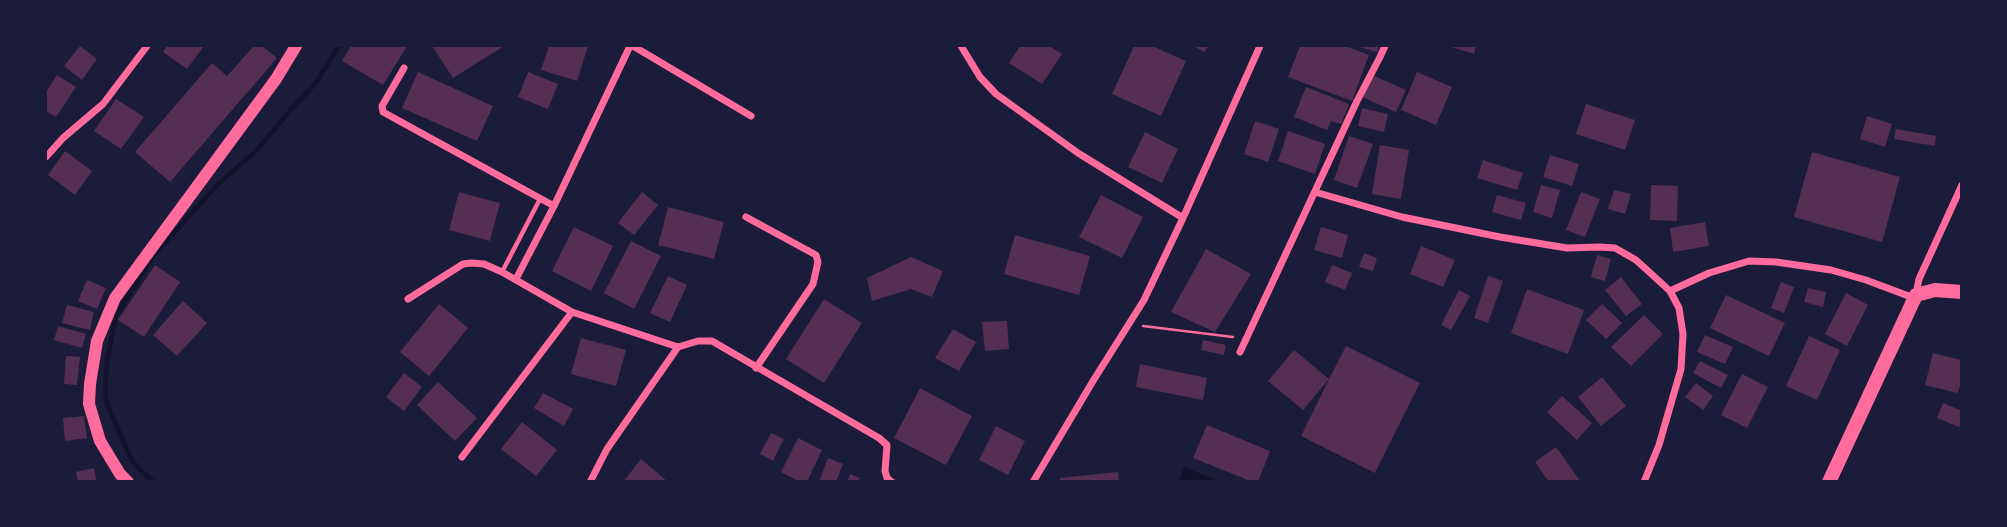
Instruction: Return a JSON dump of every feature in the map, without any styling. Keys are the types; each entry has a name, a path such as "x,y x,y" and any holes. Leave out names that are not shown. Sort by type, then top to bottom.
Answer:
{"main road":[{"path":"128,481 120,474 100,441 89,404 97,341 115,298 276,79 296,46"},
{"path":"1829,481 1915,296 1935,290 1962,292"}],"street":[{"path":"46,157 103,104 148,46"},
{"path":"516,279 631,46 751,117"},
{"path":"961,46 980,77 996,94 1078,153 1183,218"},
{"path":"1033,481 1149,290 1260,46"},
{"path":"1240,352 1385,46"},
{"path":"404,68 382,106 383,112 554,206"},
{"path":"1670,291 1709,273 1749,261 1831,270 1915,296 1919,279 1962,185"},
{"path":"1315,192 1402,217 1500,237 1567,248 1615,248 1636,260 1670,291 1679,308 1683,334 1681,369 1659,445 1644,481"},
{"path":"746,217 816,255 818,262 813,284 756,368"},
{"path":"408,299 463,264 484,264 516,279 572,312 678,347 698,341 712,341 879,438 887,445 885,471 887,478 892,481"},
{"path":"463,457 572,312"},
{"path":"590,481 607,449 678,347"}],"lane":[{"path":"502,272 541,199"}],"path":[{"path":"1129,324 1246,338"}],"shaded area":[{"path":"1184,467 1219,481 1179,481"}],"building":[{"path":"80,46 97,59 82,80 64,66"},
{"path":"167,46 204,46 187,69 163,52"},
{"path":"254,46 262,46 277,58 170,182 135,152 212,63 227,76"},
{"path":"351,46 407,46 383,85 342,61"},
{"path":"432,46 504,46 453,78"},
{"path":"549,46 588,46 577,81 541,70"},
{"path":"1020,46 1049,46 1062,54 1042,84 1009,63"},
{"path":"1134,46 1152,46 1186,61 1161,116 1112,94"},
{"path":"1194,46 1209,46 1204,52"},
{"path":"1300,46 1345,46 1369,55 1352,101 1288,77"},
{"path":"1356,46 1379,46 1377,52"},
{"path":"1448,46 1476,46 1474,54"},
{"path":"418,72 493,106 477,141 402,108"},
{"path":"528,72 558,84 548,109 518,97"},
{"path":"1417,72 1452,87 1436,125 1401,110"},
{"path":"57,75 76,87 56,117 46,111 46,92"},
{"path":"1372,75 1406,90 1396,112 1362,97"},
{"path":"1306,87 1349,104 1341,124 1331,121 1327,130 1294,117"},
{"path":"116,99 144,117 121,149 94,131"},
{"path":"1586,104 1635,120 1625,150 1576,134"},
{"path":"1362,108 1388,114 1384,132 1358,126"},
{"path":"1867,116 1892,124 1885,147 1860,139"},
{"path":"1255,121 1279,129 1268,162 1244,154"},
{"path":"1896,129 1936,136 1935,146 1894,139"},
{"path":"1288,131 1325,144 1315,174 1278,161"},
{"path":"1145,132 1178,149 1162,183 1128,167"},
{"path":"1349,136 1373,144 1357,188 1334,180"},
{"path":"1380,145 1409,150 1401,199 1372,194"},
{"path":"65,151 92,171 75,195 48,175"},
{"path":"1812,152 1900,177 1882,242 1794,217"},
{"path":"1550,155 1579,164 1572,186 1543,177"},
{"path":"1483,160 1523,173 1517,190 1477,178"},
{"path":"1541,185 1560,190 1552,218 1533,212"},
{"path":"1651,185 1678,186 1677,221 1650,220"},
{"path":"1614,190 1631,194 1625,214 1608,209"},
{"path":"459,192 500,203 490,241 449,230"},
{"path":"642,192 658,205 634,235 618,223"},
{"path":"1581,192 1600,199 1585,237 1566,230"},
{"path":"1101,195 1143,217 1122,258 1079,237"},
{"path":"1497,195 1526,203 1521,220 1492,212"},
{"path":"668,207 724,222 714,259 658,245"},
{"path":"1705,222 1709,246 1673,252 1670,228"},
{"path":"574,227 613,246 591,291 552,271"},
{"path":"1321,227 1348,235 1342,258 1314,250"},
{"path":"1015,235 1090,256 1079,295 1004,274"},
{"path":"631,241 661,256 634,309 604,293"},
{"path":"1421,246 1455,260 1443,287 1410,274"},
{"path":"1206,249 1251,274 1215,332 1171,312"},
{"path":"1364,253 1377,258 1373,271 1359,267"},
{"path":"1597,255 1611,259 1605,281 1591,277"},
{"path":"911,257 943,271 932,297 911,289 872,301 867,278"},
{"path":"155,265 180,282 144,337 118,320"},
{"path":"1332,265 1352,273 1345,290 1325,282"},
{"path":"668,276 687,285 670,322 650,313"},
{"path":"1488,276 1503,281 1488,323 1474,318"},
{"path":"1621,277 1642,304 1626,316 1605,290"},
{"path":"87,280 106,288 97,309 78,301"},
{"path":"1781,282 1794,287 1784,313 1771,308"},
{"path":"1808,288 1826,292 1823,307 1804,302"},
{"path":"1527,289 1584,310 1568,354 1511,333"},
{"path":"1459,290 1470,296 1451,330 1441,325"},
{"path":"1846,293 1868,305 1847,346 1825,334"},
{"path":"1726,295 1785,323 1769,356 1710,328"},
{"path":"824,299 862,323 824,383 786,359"},
{"path":"183,301 207,323 177,356 153,335"},
{"path":"439,304 468,328 429,376 400,352"},
{"path":"1602,304 1622,323 1606,339 1586,320"},
{"path":"67,305 94,312 90,330 62,323"},
{"path":"1644,315 1663,334 1631,366 1611,347"},
{"path":"1007,321 1009,349 985,351 982,322"},
{"path":"58,326 86,334 82,348 54,340"},
{"path":"953,329 976,342 959,371 935,358"},
{"path":"1705,335 1733,347 1725,364 1697,352"},
{"path":"1809,336 1840,350 1817,400 1786,386"},
{"path":"581,338 626,350 616,386 571,374"},
{"path":"1203,340 1226,345 1224,355 1201,350"},
{"path":"1346,346 1420,383 1375,473 1301,436"},
{"path":"1294,350 1329,379 1303,410 1268,381"},
{"path":"1933,353 1962,360 1962,378 1958,393 1925,385"},
{"path":"66,356 80,357 77,385 64,384"},
{"path":"1700,361 1728,375 1721,388 1693,373"},
{"path":"1140,364 1207,378 1203,400 1136,387"},
{"path":"404,373 422,387 404,411 386,397"},
{"path":"1742,374 1768,387 1747,428 1721,415"},
{"path":"1602,377 1626,406 1601,426 1578,397"},
{"path":"438,382 477,418 455,441 417,405"},
{"path":"1696,383 1713,396 1703,410 1685,397"},
{"path":"920,388 972,416 946,465 894,438"},
{"path":"543,393 573,409 564,426 534,408"},
{"path":"1562,396 1592,423 1577,440 1547,412"},
{"path":"1943,403 1962,411 1962,423 1959,427 1937,418"},
{"path":"84,416 87,438 65,441 63,418"},
{"path":"522,422 557,450 536,476 501,449"},
{"path":"1207,425 1270,451 1258,482 1193,458"},
{"path":"996,426 1025,441 1008,475 979,460"},
{"path":"771,433 784,439 773,461 760,454"},
{"path":"798,438 822,450 807,482 800,482 781,472"},
{"path":"1556,447 1581,482 1549,482 1535,462"},
{"path":"828,458 843,464 836,482 819,482"},
{"path":"641,459 668,482 623,482"},
{"path":"94,468 97,482 78,482 76,472"},
{"path":"1118,472 1119,482 1060,482 1060,478"},
{"path":"850,474 860,478 858,482 847,482"}],"waterway":[{"path":"154,482 131,459 107,404 107,361 116,315 154,255 219,183 255,152 315,84 339,46"}]}
